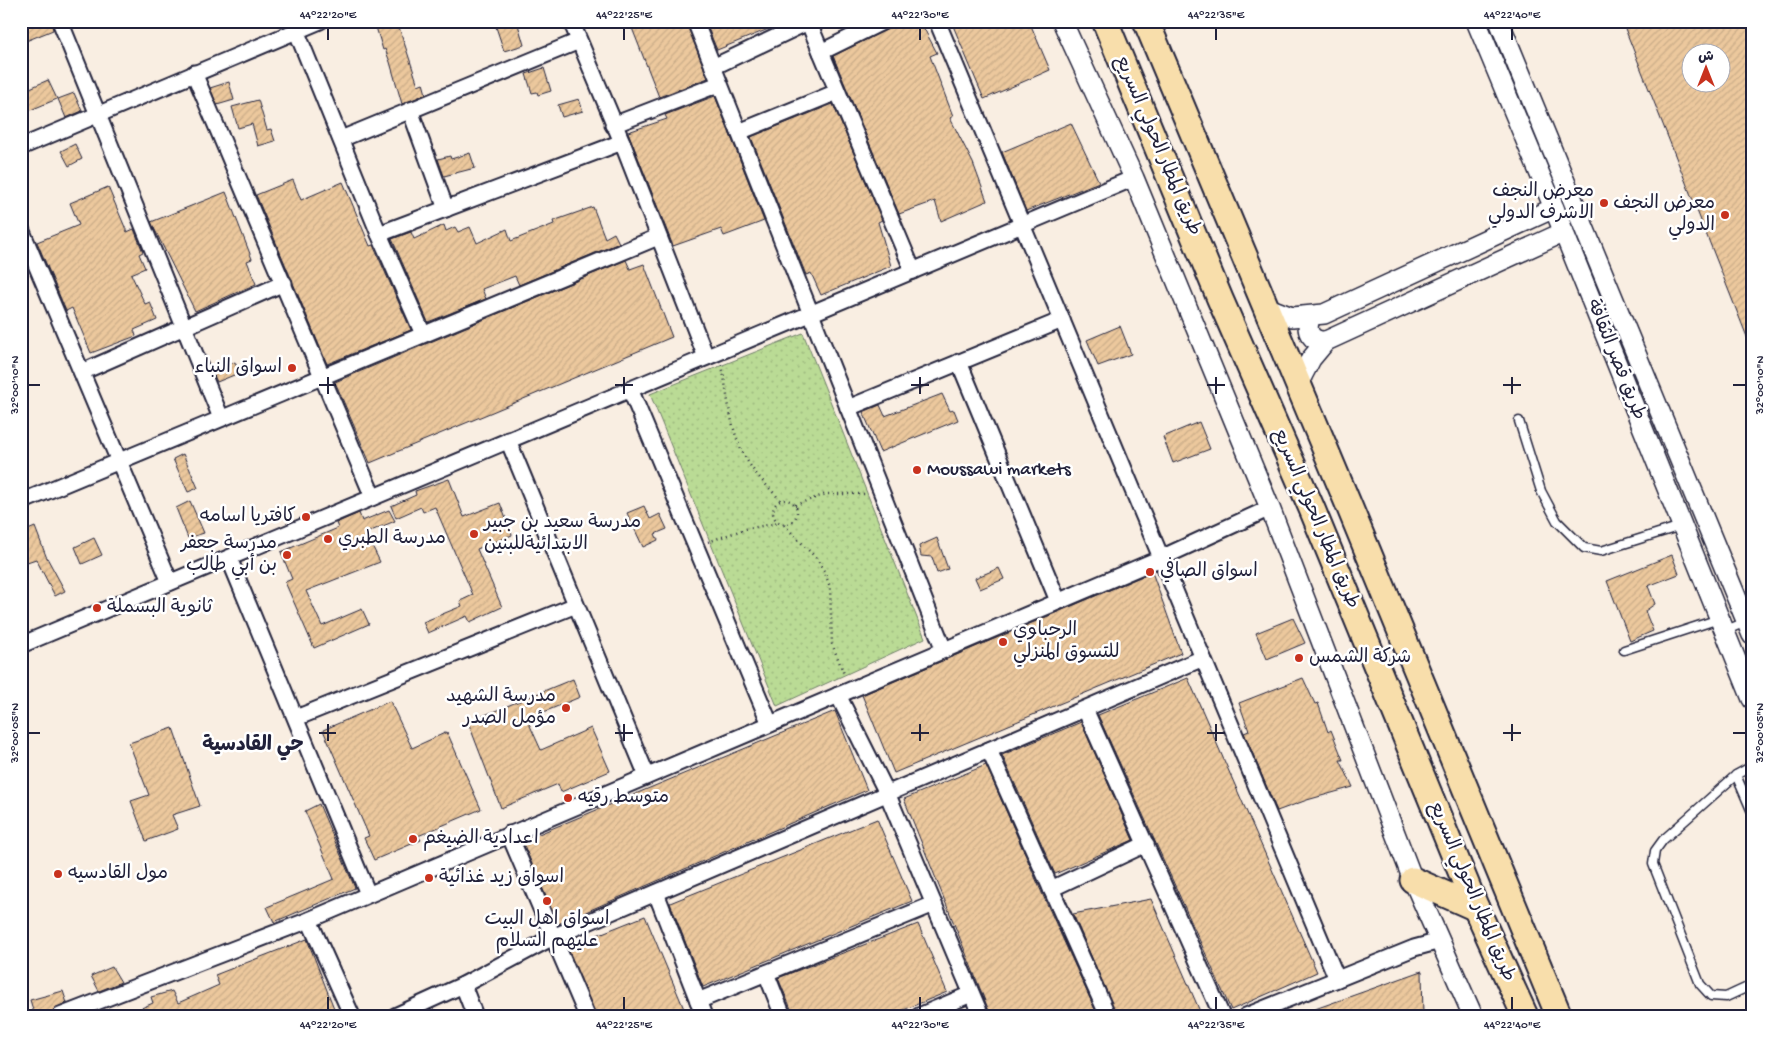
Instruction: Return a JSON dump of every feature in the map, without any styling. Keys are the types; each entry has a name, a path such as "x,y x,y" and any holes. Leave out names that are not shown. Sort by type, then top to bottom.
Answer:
{"highway":[{"name":"طريق المطار الحولي السريع","path":"1105,21 1220,299 1312,509 1476,908 1525,1016"},
{"name":"طريق المطار الحولي السريع","path":"1146,21 1559,1016"},
{"path":"1188,221 1198,228 1210,229 1221,223 1226,213"},
{"path":"1220,299 1222,288 1230,279 1247,278 1261,297"},
{"path":"1413,880 1476,908"}],"street":[{"path":"60,21 221,418"},
{"path":"21,147 320,21"},
{"path":"571,21 613,125 622,142 658,237 712,355"},
{"path":"694,21 944,650"},
{"path":"820,52 884,21"},
{"path":"937,21 1337,978"},
{"path":"1062,21 1134,178 1270,508 1413,880 1473,1016"},
{"name":"طريق قصر الثقافة","path":"1476,21 1564,232 1752,699"},
{"name":"طريق قصر الثقافة","path":"1499,21 1750,625"},
{"path":"713,67 808,22 913,271"},
{"path":"296,30 379,234 423,334"},
{"path":"341,139 579,41"},
{"path":"194,73 324,376 373,497"},
{"path":"613,125 720,84"},
{"path":"739,132 837,92"},
{"path":"410,110 446,209"},
{"path":"379,234 622,142"},
{"path":"21,645 1134,178"},
{"path":"1261,297 1292,317 1311,317 1333,311 1554,208"},
{"path":"21,228 170,582"},
{"path":"1311,317 1307,324 1312,338 1319,342 1326,341 1564,232"},
{"path":"21,502 658,237"},
{"path":"82,372 284,283"},
{"path":"848,408 1062,320"},
{"path":"1298,384 1311,360 1326,341"},
{"path":"960,362 1058,601"},
{"path":"630,389 770,724"},
{"path":"508,440 647,776"},
{"path":"60,1016 309,920 1161,558 1270,508"},
{"path":"229,558 368,894"},
{"path":"296,718 576,605"},
{"path":"395,1016 463,985 553,937 1203,658"},
{"path":"844,692 980,1016"},
{"path":"1085,709 1222,1016"},
{"path":"989,750 1108,1016"},
{"path":"509,834 587,1016"},
{"path":"1051,889 1146,844"},
{"path":"656,893 704,1016"},
{"path":"698,1001 934,904"},
{"path":"309,920 352,1016"},
{"path":"1249,1015 1414,948 1440,941"},
{"path":"766,973 783,1016"},
{"path":"463,985 475,1016"},
{"path":"919,1016 971,994"}],"lane":[{"path":"1520,421 1541,491 1557,521 1584,548 1601,551 1682,526"},
{"path":"1624,650 1721,625 1750,625"},
{"path":"1752,766 1736,776 1663,840 1655,851 1653,864 1700,984 1711,996 1726,997 1752,985"},
{"path":"1736,776 1752,812"}],"path":[{"path":"695,546 740,530 793,522 796,518 797,509 791,501 781,500 755,472 741,448 712,355"},
{"path":"794,504 826,494 874,494"},
{"path":"779,523 773,516 772,511 774,506 781,500"},
{"path":"784,524 818,560 825,573 830,587 832,644 844,692"}],"green space":[{"path":"803,333 925,638 777,706 650,394"}],"building":[{"path":"21,21 51,21 53,30 21,43"},
{"path":"397,21 418,85 423,83 426,94 402,104 390,62 385,49 383,50 376,27"},
{"path":"494,21 517,21 524,45 504,51"},
{"path":"648,21 686,21 708,78 659,97 632,28"},
{"path":"705,21 788,21 717,50"},
{"path":"893,21 920,21 937,53 930,56 953,116 950,118 973,163 987,201 941,221 935,201 899,214 833,56 888,29"},
{"path":"951,21 1029,21 1050,70 984,99"},
{"name":"معرض النجف الدولي","path":"1622,21 1752,21 1751,347"},
{"path":"544,68 551,91 538,95 537,92 532,93 526,74"},
{"path":"48,80 57,99 21,114 21,92"},
{"path":"229,82 234,100 217,105 210,88"},
{"path":"74,93 82,111 66,118 58,99"},
{"path":"715,96 764,221 724,236 721,229 673,246 628,132 667,119 665,115"},
{"path":"579,99 583,111 562,117 558,105"},
{"path":"258,100 267,130 271,129 275,141 258,146 252,124 238,128 232,107"},
{"path":"833,104 882,220 878,222 891,266 821,295 811,273 806,275 751,137"},
{"path":"1071,123 1099,182 1026,211 1002,152"},
{"path":"75,144 82,159 69,166 61,151"},
{"path":"470,153 475,168 444,176 438,159 450,156 451,159"},
{"path":"293,180 301,200 343,182 370,246 373,245 411,330 327,364 256,195"},
{"path":"108,187 127,232 134,229 143,252 139,254 145,268 131,274 145,304 150,302 157,320 134,330 136,336 91,353 72,308 66,311 37,242 79,225 70,203"},
{"path":"226,192 252,259 247,261 256,284 195,311 151,222"},
{"path":"593,207 605,238 614,233 619,243 519,285 515,276 482,289 486,299 428,322 392,239 411,232 414,239 444,225 446,231 455,227 458,232 470,227 477,243 507,229 511,241 554,224 553,221"},
{"path":"626,260 630,269 644,264 672,337 370,463 335,382"},
{"path":"1120,326 1131,354 1098,366 1087,340"},
{"path":"235,362 239,373 217,382 212,371"},
{"path":"942,394 950,411 954,410 958,420 880,452 863,412 880,405 885,416"},
{"path":"1199,422 1210,449 1173,463 1163,437"},
{"path":"183,454 198,488 188,492 173,459"},
{"path":"449,479 464,517 500,503 512,535 477,549 502,607 470,622 467,616 428,633 423,622 462,606 460,601 473,595 435,507 423,512 421,507 396,518 391,506 416,495 415,491"},
{"path":"190,501 204,533 188,538 176,508"},
{"path":"644,506 650,519 660,514 667,529 655,534 658,540 643,547 627,513"},
{"path":"389,510 395,521 366,533 380,562 306,591 322,626 362,609 369,624 314,648 285,582 292,579 281,552 338,528 336,523 359,513 362,521"},
{"path":"35,527 46,556 65,591 55,596 36,559 21,564 21,533"},
{"path":"94,538 102,555 82,564 75,547"},
{"path":"937,538 948,569 937,573 932,557 921,556 919,546"},
{"path":"1672,555 1679,574 1648,586 1655,604 1645,611 1653,631 1630,641 1607,581"},
{"path":"999,568 1004,579 980,589 975,578"},
{"path":"1152,572 1181,653 894,773 862,695"},
{"path":"1293,618 1305,643 1267,659 1256,633"},
{"path":"1188,678 1317,972 1231,1010 1098,715"},
{"path":"1303,678 1315,704 1318,703 1328,732 1331,730 1343,760 1340,760 1353,787 1277,811 1244,733 1249,731 1239,703"},
{"path":"573,679 580,697 527,719 541,750 591,728 610,771 561,792 558,784 501,808 468,722"},
{"path":"390,701 412,748 447,732 481,809 418,836 421,840 374,860 364,838 369,836 323,730"},
{"path":"835,711 867,790 558,924 522,841"},
{"path":"1081,722 1133,840 1055,874 1002,755"},
{"path":"173,728 200,806 172,815 178,829 146,841 131,801 149,795 129,743"},
{"path":"986,765 1098,1016 991,1016 904,799"},
{"path":"319,804 355,888 274,922 267,907 334,879 305,811"},
{"path":"877,819 912,901 703,987 670,903"},
{"path":"1151,899 1202,1016 1117,1016 1073,914"},
{"path":"645,916 687,1016 596,1016 567,947"},
{"path":"918,924 947,992 889,1016 794,1016 778,978"},
{"path":"307,939 337,1016 123,1016 153,1003 151,997 172,991 178,1003 219,985 215,975"},
{"path":"112,967 121,982 99,991 91,976"},
{"path":"1422,971 1423,1016 1301,1016 1301,1014"},
{"path":"63,991 67,1003 56,1007 51,1014 35,1016 30,1000"}],"place":[{"name":"معرض النجف الاشرف الدولي","path":"1604,203"},
{"name":"معرض النجف الدولي","path":"1725,215"},
{"name":"اسواق النباء","path":"292,368"},
{"name":"Moussawi markets","path":"917,470"},
{"name":"كافتريا اسامه","path":"306,517"},
{"name":"مدرسة سعيد بن جبير الابتدائيةللبنين","path":"474,534"},
{"name":"مدرسة الطبري","path":"328,539"},
{"name":"مدرسة جعفر بن أبي طالب","path":"287,555"},
{"name":"اسواق الصافي","path":"1150,572"},
{"name":"ثانوية البسملة","path":"97,608"},
{"name":"الرحباوي للتسوق المنزلي","path":"1003,642"},
{"name":"شركة الشمس","path":"1299,658"},
{"name":"مدرسة الشهيد مؤمل الصدر","path":"566,708"},
{"name":"متوسط رقيه","path":"568,798"},
{"name":"اعدادية الضيغم","path":"413,839"},
{"name":"مول القادسيه","path":"58,874"},
{"name":"اسواق زيد غذائية","path":"429,878"},
{"name":"اسواق اهل البيت عليهم السلام","path":"547,901"}],"district":[{"name":"حي القادسية","path":"253,746"}]}
